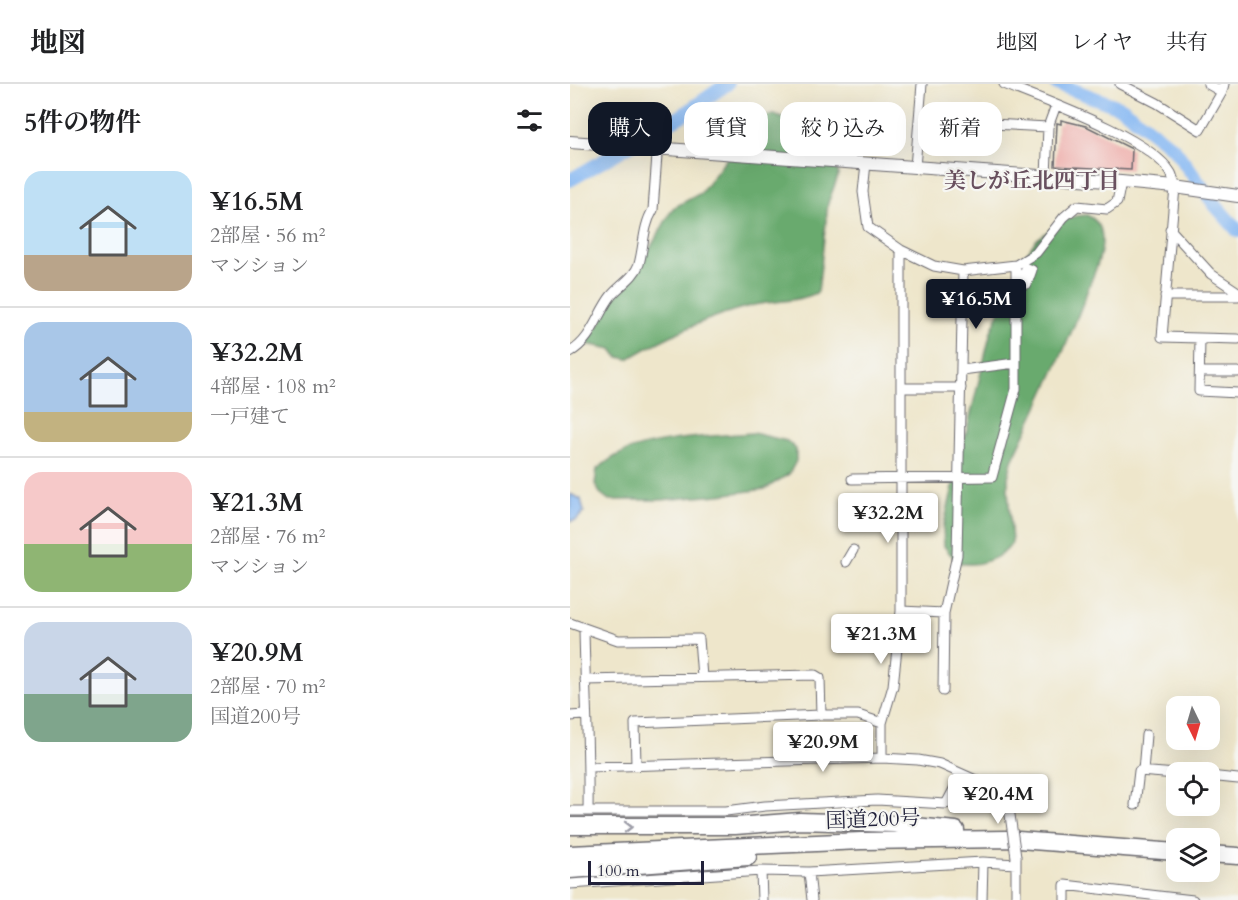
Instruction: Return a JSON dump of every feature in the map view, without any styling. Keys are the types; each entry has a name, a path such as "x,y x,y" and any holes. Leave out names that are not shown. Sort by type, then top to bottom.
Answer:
{"highway":[{"path":"570,826 735,826 800,821 894,824 977,832 1007,839"},
{"path":"570,870 943,839"},
{"name":"国道200号","path":"570,854 943,839 1007,839 1166,851"},
{"path":"1220,855 1238,856"}],"main road":[{"path":"570,142 588,143"},
{"path":"672,149 1121,182 1178,187 1238,196"}],"street":[{"path":"921,102 922,84"},
{"path":"1004,84 1116,131 1156,157 1171,173 1178,187 1170,229 1162,337 1238,339"},
{"path":"1120,84 1157,103 1200,130 1223,88 1208,84"},
{"path":"1046,177 1048,127 1056,105"},
{"path":"1002,124 1048,127"},
{"path":"915,167 918,139"},
{"path":"570,352 584,340 611,296 633,275 638,266 649,217 653,210 657,156"},
{"path":"866,163 863,192 868,227 901,250 934,266 963,271 1016,265 1036,253 1064,217 1077,206 1107,209 1117,202 1121,182"},
{"path":"1170,229 1210,274 1238,294"},
{"path":"882,758 882,723 892,686 901,611 901,250"},
{"path":"852,479 992,477 1016,389 1016,265"},
{"path":"944,691 944,613 957,555 963,271"},
{"path":"1016,285 1027,285 1029,280"},
{"path":"1165,296 1238,294"},
{"path":"1200,338 1199,391 1238,393"},
{"path":"962,370 1015,363"},
{"path":"1200,372 1238,372"},
{"path":"902,388 961,388"},
{"path":"846,562 853,550"},
{"path":"901,611 944,613"},
{"path":"570,623 618,640 699,639 702,677"},
{"path":"584,629 585,715 589,767 588,811"},
{"path":"585,680 814,675 820,678 820,715"},
{"path":"570,716 585,715"},
{"path":"636,766 635,723 858,715 882,723"},
{"path":"1135,805 1140,771 1143,771 1146,735"},
{"path":"589,767 882,758 940,764 1001,793 1009,808 1016,861 1016,900"},
{"path":"1143,771 1166,773"},
{"path":"570,811 726,811 765,806 877,800 946,804 962,774"},
{"path":"1220,777 1238,779"},
{"path":"570,884 761,871 809,872 1016,861"},
{"path":"982,900 983,862"},
{"path":"761,871 762,900"},
{"path":"809,872 812,900"},
{"path":"1065,900 1065,885 1193,900"}],"green space":[{"path":"773,114 780,116 780,156 834,156 837,159 838,176 828,203 818,292 793,300 750,306 718,316 672,335 628,359 618,357 612,349 586,344 600,323 610,301 630,283 673,208 701,193 729,156 768,156 768,116"},
{"path":"1087,215 1097,222 1100,228 1101,253 1071,333 1012,461 1008,477 1008,491 1012,542 1003,553 988,561 971,564 957,561 944,546 943,528 991,331 1025,256 1036,240 1062,221"},
{"path":"753,433 787,441 796,449 796,461 789,474 765,489 661,500 609,500 600,493 595,484 597,469 629,450 682,439"}],"water":[{"path":"570,494 581,499 584,512 576,520 570,521"}],"building":[{"path":"1061,120 1086,126 1132,149 1131,170 1055,166 1057,123 1061,124"}],"waterway":[{"path":"570,180 681,116 727,84"},
{"path":"1057,84 1122,108 1174,149 1215,205 1238,231"}],"district":[{"name":"美しが丘北四丁目","path":"1032,180"}]}
